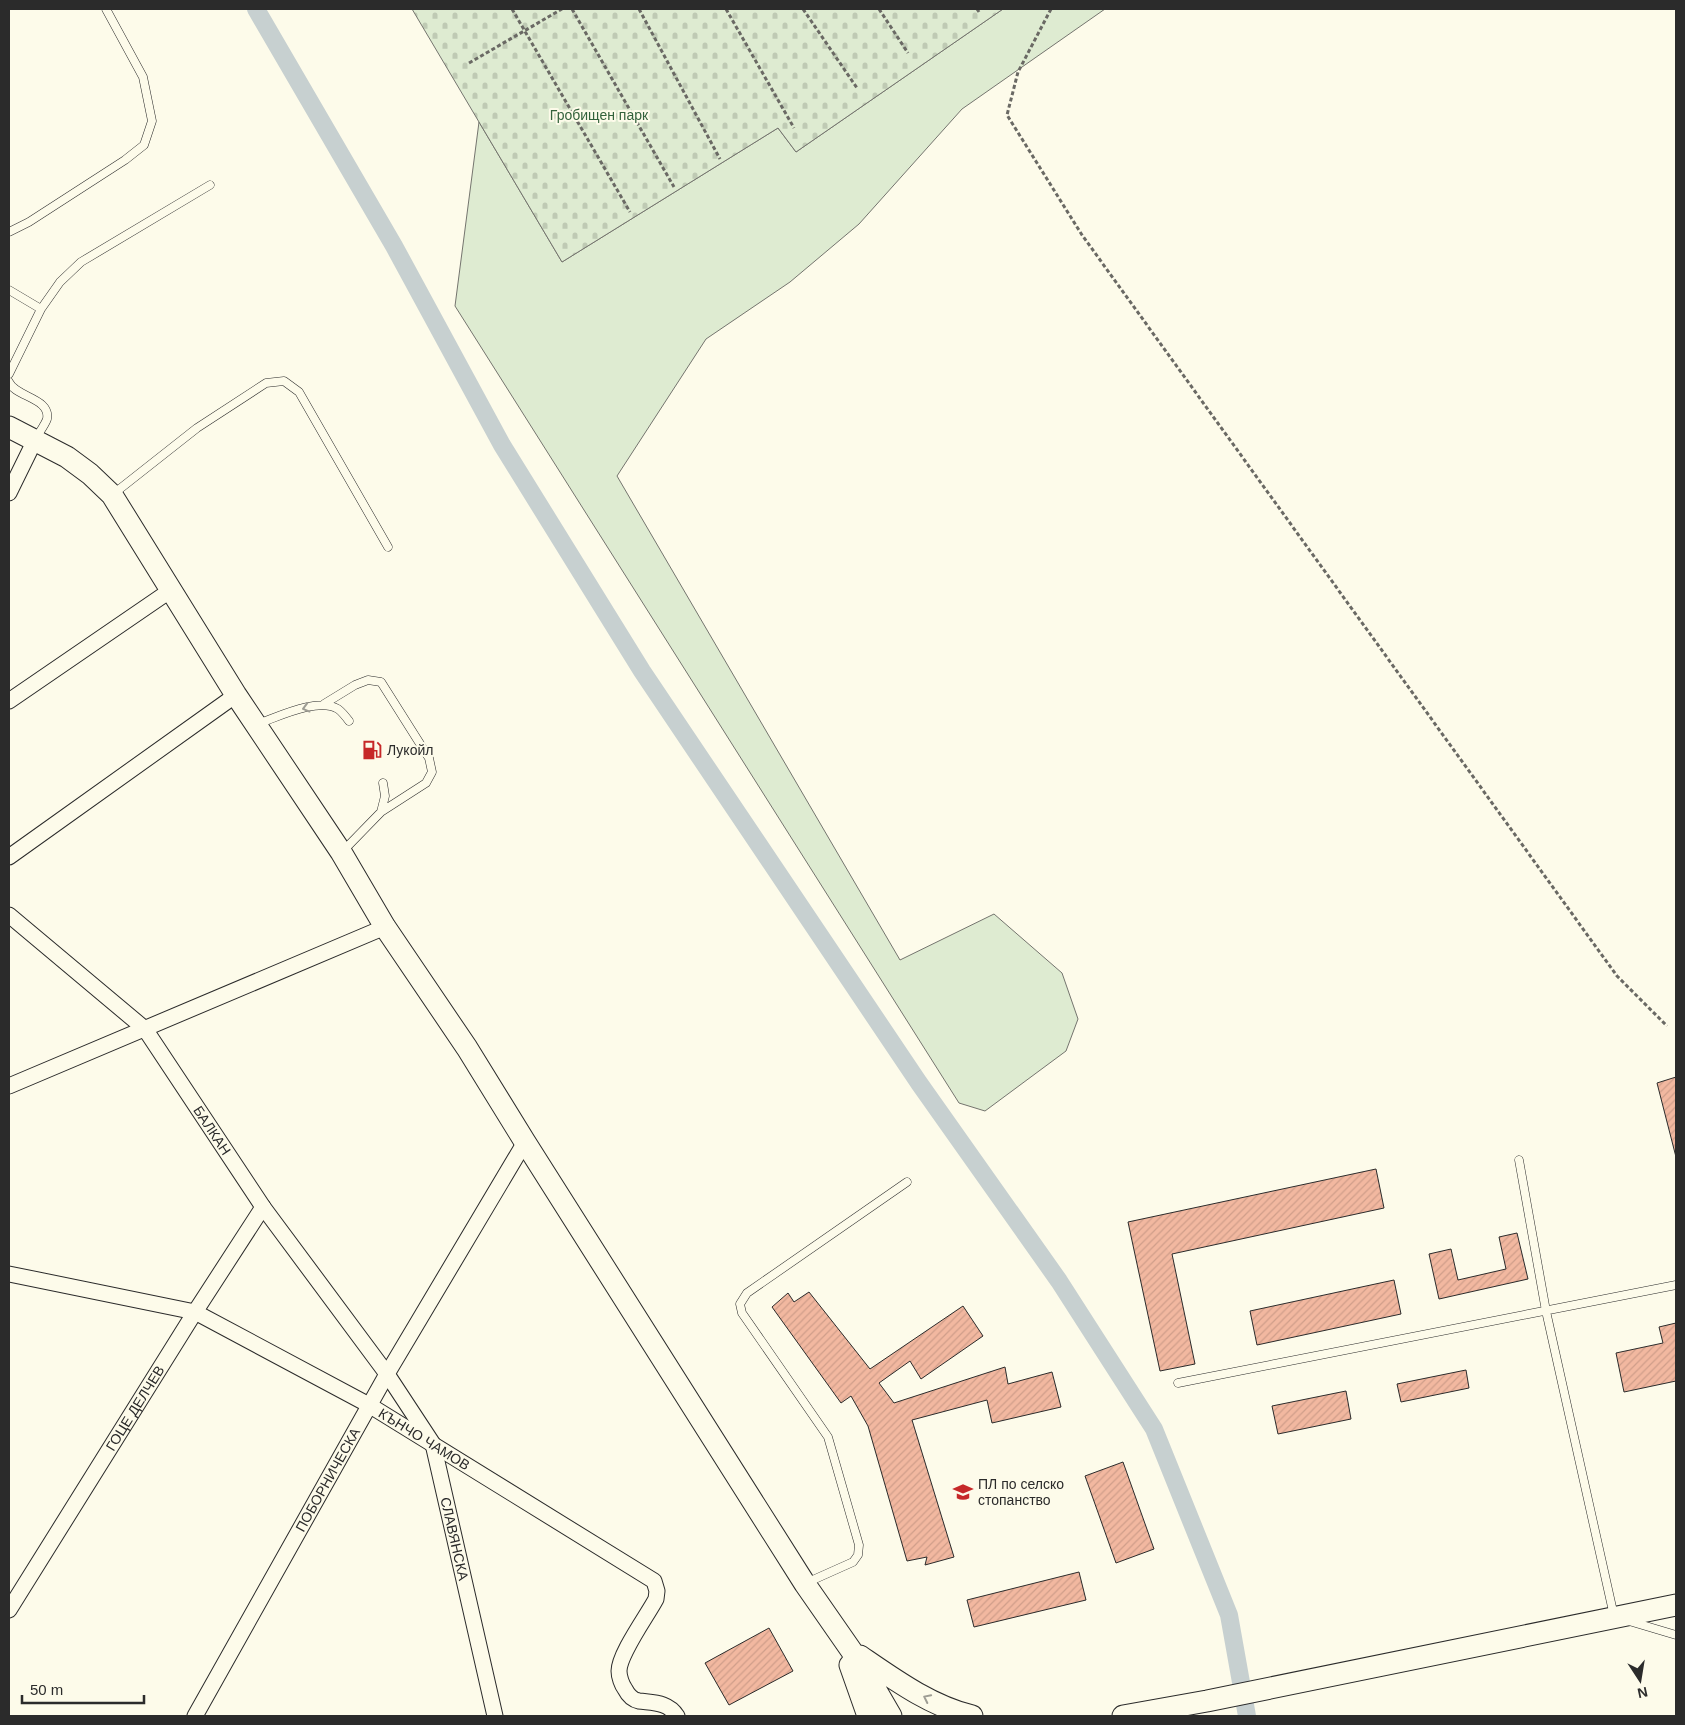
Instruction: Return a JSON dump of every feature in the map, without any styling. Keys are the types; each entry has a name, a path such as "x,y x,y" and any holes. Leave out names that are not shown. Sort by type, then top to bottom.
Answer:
{"main road":[{"path":"9,427 67,457 90,474 112,495 236,695 341,852 385,927 467,1048 830,1622 848,1652 868,1716"},
{"path":"1122,1716 1207,1701 1676,1604"},
{"path":"848,1652 852,1716"},
{"path":"848,1652 862,1666 891,1716"},
{"path":"848,1652 923,1697 961,1714 972,1716"}],"street":[{"path":"9,493 35,440"},
{"path":"9,701 170,590"},
{"path":"9,857 236,695"},
{"name":"БАЛКАН","path":"9,915 145,1029 263,1208 387,1374"},
{"path":"9,1086 385,927"},
{"name":"ПОБОРНИЧЕСКА","path":"195,1716 369,1405 525,1142"},
{"name":"ГОЦЕ ДЕЛЧЕВ","path":"9,1610 195,1312 263,1208"},
{"name":"КЪНЧО ЧАМОВ","path":"9,1274 195,1312 369,1405 654,1581 658,1591 656,1599 622,1657 618,1672 622,1685 628,1695 636,1700 661,1704 673,1710 677,1716"},
{"name":"СЛАВЯНСКА","path":"387,1374 433,1444 496,1716"}],"lane":[{"path":"9,232 29,222 125,160 144,145 152,121 143,77 106,9"},
{"path":"9,374 41,309 60,282 81,262 210,185"},
{"path":"9,290 41,309"},
{"path":"112,495 197,428 266,383 284,381 299,392 388,547"},
{"path":"9,382 13,388 40,403 45,410 47,418 35,440"},
{"path":"257,724 308,707 324,704 355,685 368,680 381,682 429,758 432,772 426,782 382,812 341,852"},
{"path":"324,704 338,709 349,721"},
{"path":"382,812 385,796 383,783"},
{"path":"1520,1160 1546,1311 1614,1617 1676,1635"},
{"path":"805,1584 853,1562 858,1555 859,1545 828,1437 742,1313 740,1304 747,1293 907,1182"},
{"path":"1178,1383 1676,1285"}],"path":[{"path":"512,9 630,212"},
{"path":"469,63 562,9"},
{"path":"572,9 674,187"},
{"path":"639,9 720,159"},
{"path":"726,9 794,128"},
{"path":"803,9 857,88"},
{"path":"879,9 908,53"},
{"path":"1051,9 1018,72 1006,115 1082,235 1616,976 1667,1026"}],"green space":[{"name":"Гробищен парк","path":"412,9 1003,9 796,152 778,128 562,262"},
{"path":"1003,9 1105,9 962,109 859,224 790,282 706,339 617,476 900,960 994,914 1062,973 1078,1019 1066,1051 985,1111 959,1103 455,306 479,122 562,262 778,128 796,152"}],"building":[{"path":"1676,1077 1676,1157 1657,1083"},
{"path":"1376,1169 1384,1208 1172,1254 1195,1364 1160,1371 1128,1222"},
{"path":"1517,1233 1528,1279 1439,1299 1429,1254 1451,1249 1458,1280 1506,1269 1499,1237"},
{"path":"1394,1280 1401,1314 1257,1345 1250,1311"},
{"path":"809,1292 870,1369 963,1306 983,1336 921,1379 910,1361 879,1383 894,1403 1005,1367 1008,1384 1052,1372 1061,1407 992,1423 987,1400 912,1420 954,1557 925,1565 927,1557 907,1561 868,1426 851,1396 841,1403 772,1307 788,1293 794,1302"},
{"path":"1676,1323 1676,1381 1624,1392 1616,1353 1663,1343 1659,1327"},
{"path":"1466,1370 1469,1388 1401,1402 1397,1384"},
{"path":"1346,1391 1351,1419 1278,1434 1272,1406"},
{"path":"1123,1462 1154,1549 1116,1563 1085,1476"},
{"path":"1079,1572 1086,1600 974,1627 967,1600"},
{"path":"769,1628 793,1671 729,1705 705,1663"}],"waterway":[{"path":"256,9 394,246 502,445 642,671 919,1083 1059,1281 1154,1429 1229,1615 1247,1716"}],"place":[{"name":"Лукойл","path":"372,750"},
{"name":"ПЛ по селско стопанство","path":"963,1492"}]}
